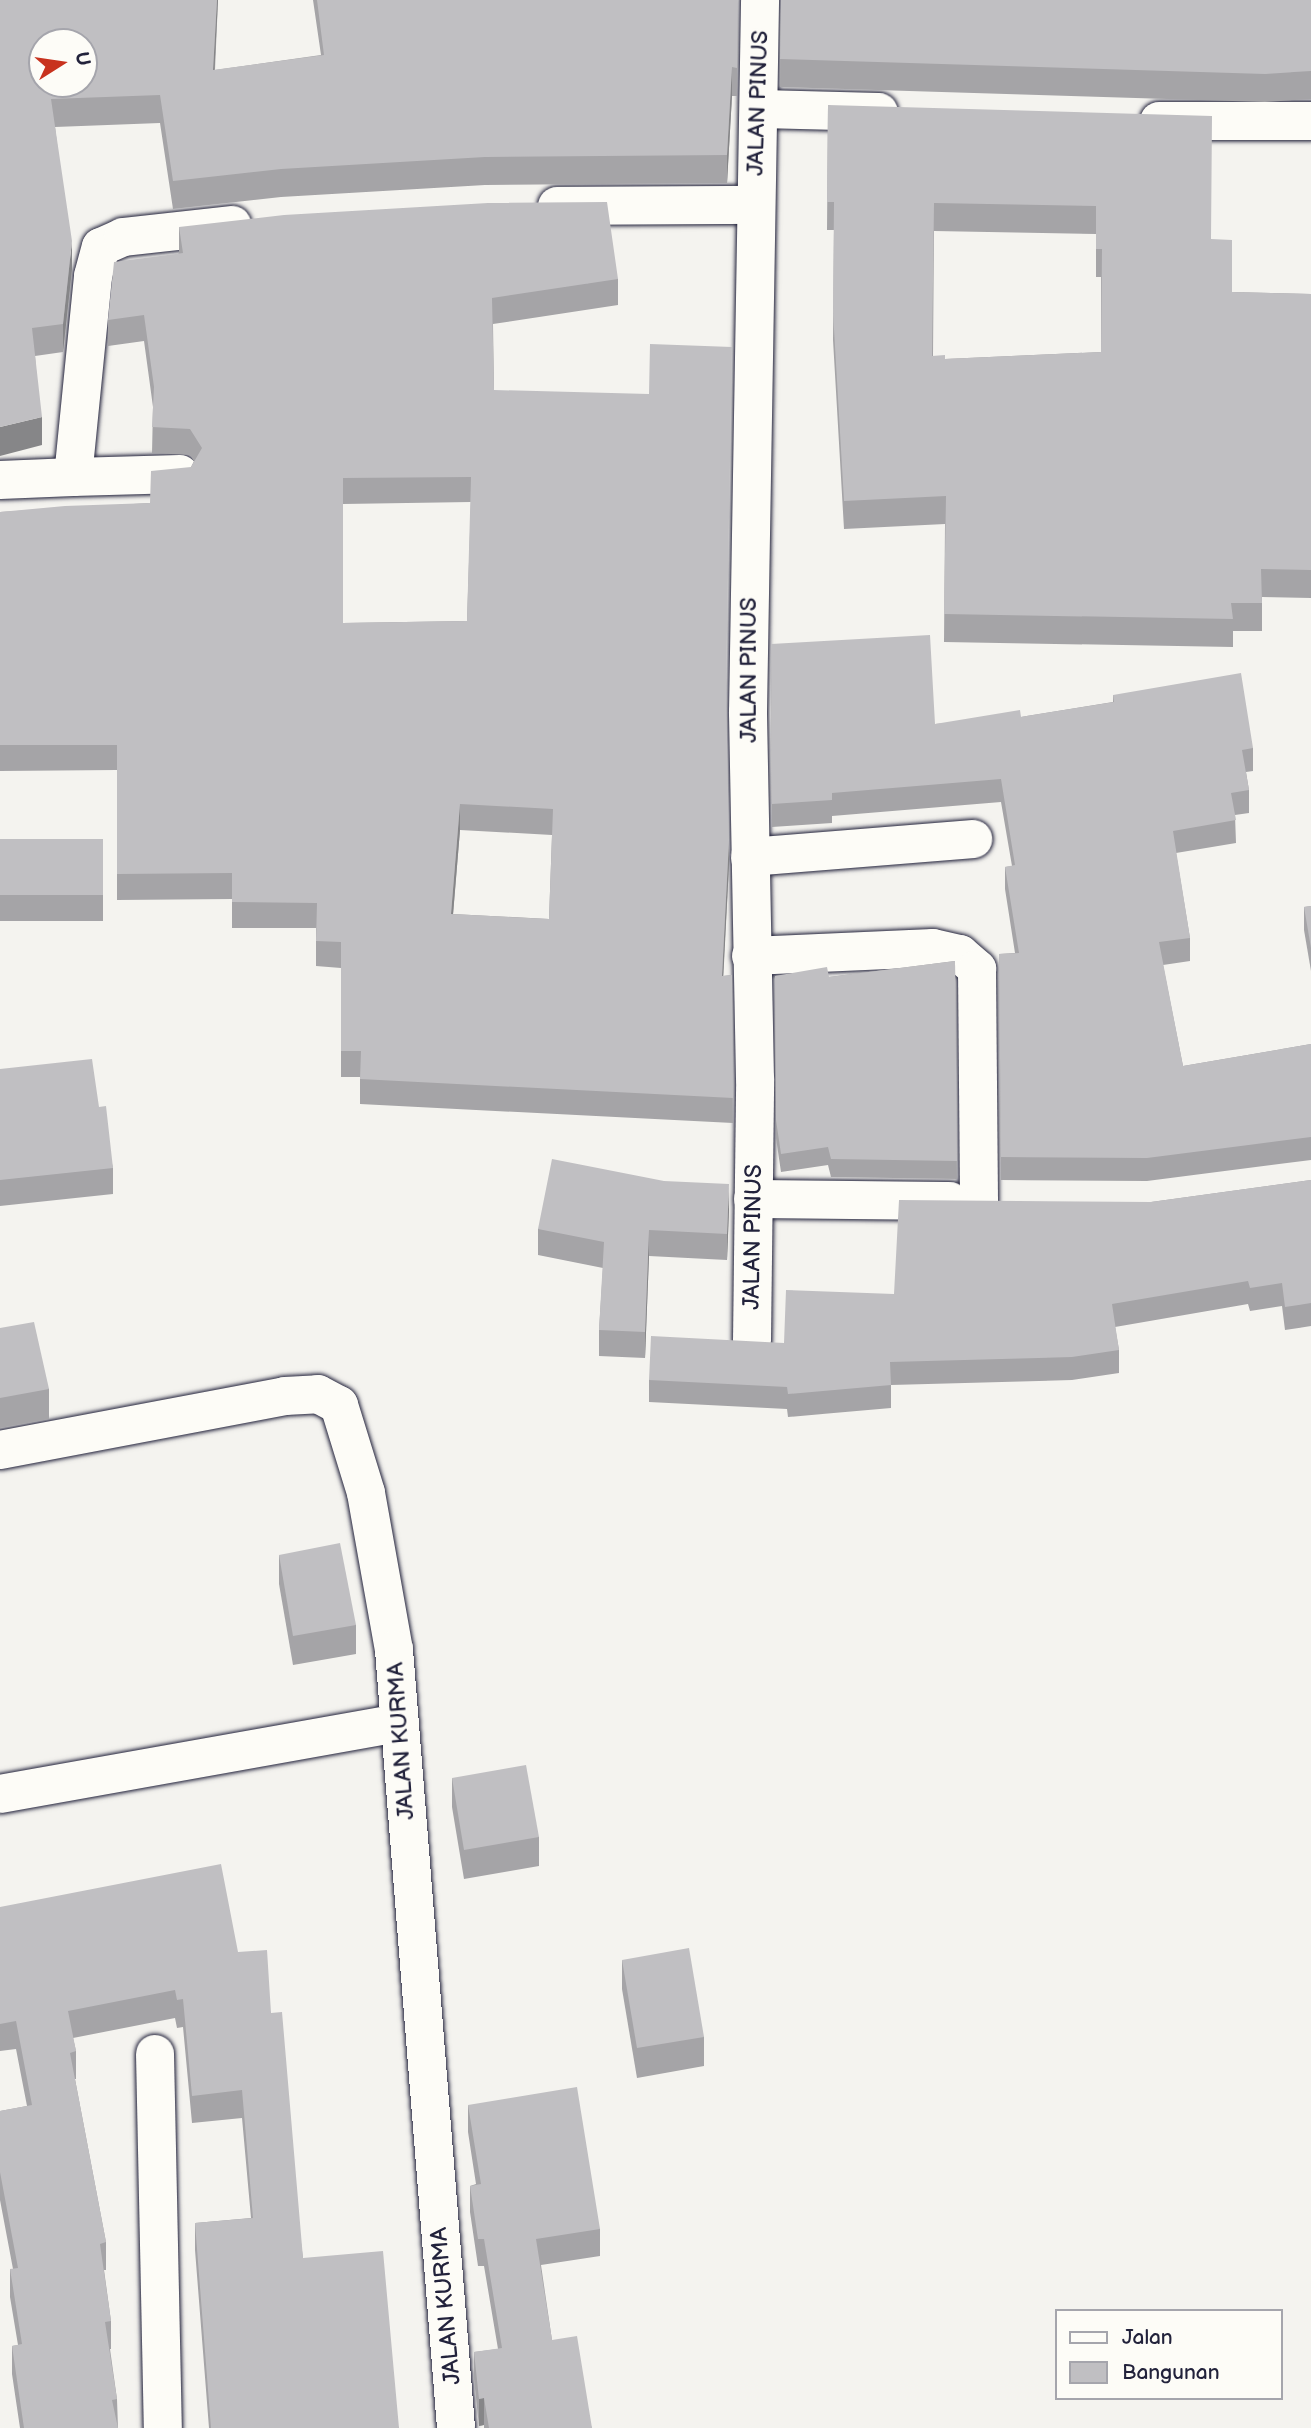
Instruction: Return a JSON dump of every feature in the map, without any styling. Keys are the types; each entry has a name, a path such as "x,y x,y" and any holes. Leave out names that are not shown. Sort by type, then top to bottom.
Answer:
{"street":[{"name":"JALAN PINUS","path":"752,1340 750,857 755,205 761,109 760,0"},
{"path":"761,109 911,113"},
{"path":"1129,120 1311,121"},
{"path":"527,206 755,205"},
{"path":"73,477 93,276 101,247 123,236 270,220"},
{"path":"0,480 180,474"},
{"path":"750,857 973,839"},
{"path":"751,956 933,948 960,954 977,969 998,1201 753,1199"},
{"name":"JALAN KURMA","path":"0,1450 285,1396 318,1394 339,1405 368,1506 394,1650 456,2428"},
{"path":"0,1794 399,1723"},
{"path":"155,2054 163,2428"}],"building":[{"path":"0,0 217,0 213,70 324,55 317,0 738,0 737,68 732,67 727,155 485,157 281,169 173,181 160,95 98,97 98,28 28,28 28,98 78,98 51,99 72,241 63,324 32,328 42,417 0,427"},
{"path":"781,0 1311,0 1311,71 1265,74 780,59"},
{"path":"828,105 1212,116 1211,239 1232,240 1232,292 1311,294 1311,570 1261,569 1262,603 1231,603 1233,619 944,614 946,496 844,501 833,312 834,202 827,202","holes":["934,203 1096,206 1096,249 1102,249 1101,352 945,359 945,355 932,356"]},
{"path":"607,202 618,279 492,298 494,390 649,394 650,344 732,347 726,686 729,840 722,976 732,975 733,1098 360,1079 361,1051 341,1051 341,942 316,941 317,903 232,902 232,873 117,874 117,745 0,745 0,512 150,503 151,471 191,467 202,448 190,429 152,427 154,387 144,315 108,320 114,262 183,253 179,227 284,215 488,203","holes":["471,477 467,621 343,623 343,478","460,804 553,809 549,919 451,914"]},
{"path":"930,635 935,724 1020,710 1021,717 1114,702 1113,695 1241,673 1253,748 1242,750 1249,790 1231,793 1236,820 1173,831 1190,938 1159,942 1183,1066 1311,1044 1311,1137 1147,1158 1001,1157 999,954 1019,953 1005,867 1015,865 1001,779 832,793 832,800 772,804 771,644"},
{"path":"0,839 103,839 103,895 0,895"},
{"path":"1311,906 1311,948 1304,907"},
{"path":"955,961 957,1161 831,1159 828,1147 781,1154 776,1120 775,976 827,967 829,977"},
{"path":"92,1059 99,1107 106,1106 113,1168 0,1180 0,1069"},
{"path":"552,1159 664,1181 729,1184 727,1234 649,1230 645,1332 599,1330 604,1242 538,1229"},
{"path":"1311,1180 1311,1303 1285,1307 1282,1283 1250,1288 1248,1281 1112,1304 1119,1350 1072,1357 890,1362 891,1385 788,1394 787,1387 649,1380 651,1336 784,1343 786,1290 894,1294 899,1200 1151,1202"},
{"path":"34,1322 49,1389 0,1398 0,1328"},
{"path":"340,1543 356,1625 293,1636 279,1555"},
{"path":"526,1765 539,1837 464,1850 452,1778"},
{"path":"221,1864 238,1952 267,1950 271,2013 282,2012 303,2258 383,2251 399,2428 211,2428 195,2223 253,2218 242,2090 192,2096 183,1999 177,2000 175,1990 68,2011 76,2051 70,2053 106,2242 100,2244 111,2321 105,2322 117,2399 112,2400 118,2428 24,2428 12,2346 22,2344 10,2269 18,2268 0,2172 0,2111 32,2105 16,2021 0,2024 0,1907"},
{"path":"689,1948 704,2037 637,2048 622,1960"},
{"path":"577,2087 600,2229 536,2239 552,2340 577,2336 592,2428 489,2428 484,2398 479,2399 474,2352 502,2348 484,2239 478,2239 470,2186 481,2184 468,2105"}]}
